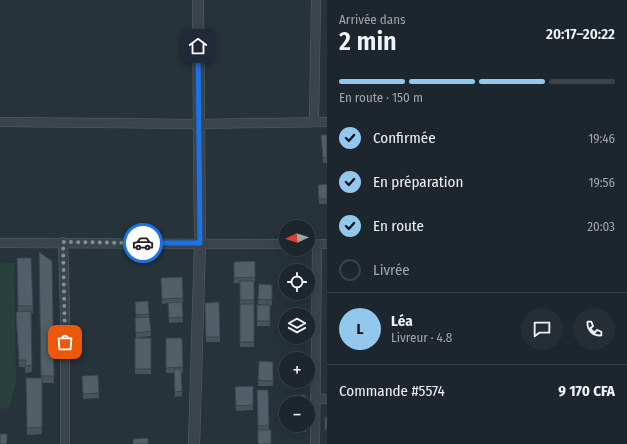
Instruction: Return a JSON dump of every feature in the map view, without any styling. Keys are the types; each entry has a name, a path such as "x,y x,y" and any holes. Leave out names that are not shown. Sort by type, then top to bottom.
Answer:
{"street":[{"path":"194,444 200,243 198,0"},
{"path":"314,122 316,0"},
{"path":"0,122 198,124 327,122"},
{"path":"63,242 65,312 65,444"},
{"path":"0,243 63,242 279,244"},
{"path":"315,244 327,244"},
{"path":"312,256 315,396"},
{"path":"315,398 327,399"},
{"path":"315,432 315,444"}],"green space":[{"path":"0,263 14,263 16,381 9,409 0,408"}],"building":[{"path":"321,135 327,135 327,157 323,158"},
{"path":"327,184 327,199 319,199 318,185"},
{"path":"39,252 52,261 54,376 41,376"},
{"path":"17,258 31,258 33,306 18,306"},
{"path":"255,261 255,277 234,278 234,262"},
{"path":"182,277 183,298 162,299 161,278"},
{"path":"240,281 254,281 254,300 240,300"},
{"path":"259,284 272,285 272,300 258,299"},
{"path":"148,301 149,314 136,315 135,302"},
{"path":"182,302 183,317 169,318 168,303"},
{"path":"219,302 220,337 206,337 205,303"},
{"path":"240,304 254,304 254,342 240,342"},
{"path":"257,305 270,305 270,321 257,321"},
{"path":"31,311 32,365 25,366 26,360 19,360 16,312"},
{"path":"149,317 151,331 136,333 135,318"},
{"path":"135,338 151,338 151,369 135,369"},
{"path":"166,338 182,338 183,367 166,368"},
{"path":"259,361 273,362 273,381 258,380"},
{"path":"174,369 181,369 182,391 175,392"},
{"path":"98,375 99,393 83,394 82,376"},
{"path":"26,378 42,378 42,427 27,428"},
{"path":"253,386 253,405 236,406 235,387"},
{"path":"257,390 268,390 269,425 258,426"},
{"path":"305,395 305,396 294,396"},
{"path":"325,417 327,417 327,430 325,430"},
{"path":"258,430 271,430 271,444 258,444"},
{"path":"0,434 7,434 7,444 0,444"},
{"path":"148,438 148,444 133,444 133,439"}],"way so far":[{"path":"65,342 63,242 143,243"}],"route":[{"path":"143,243 200,243 198,46"}]}
